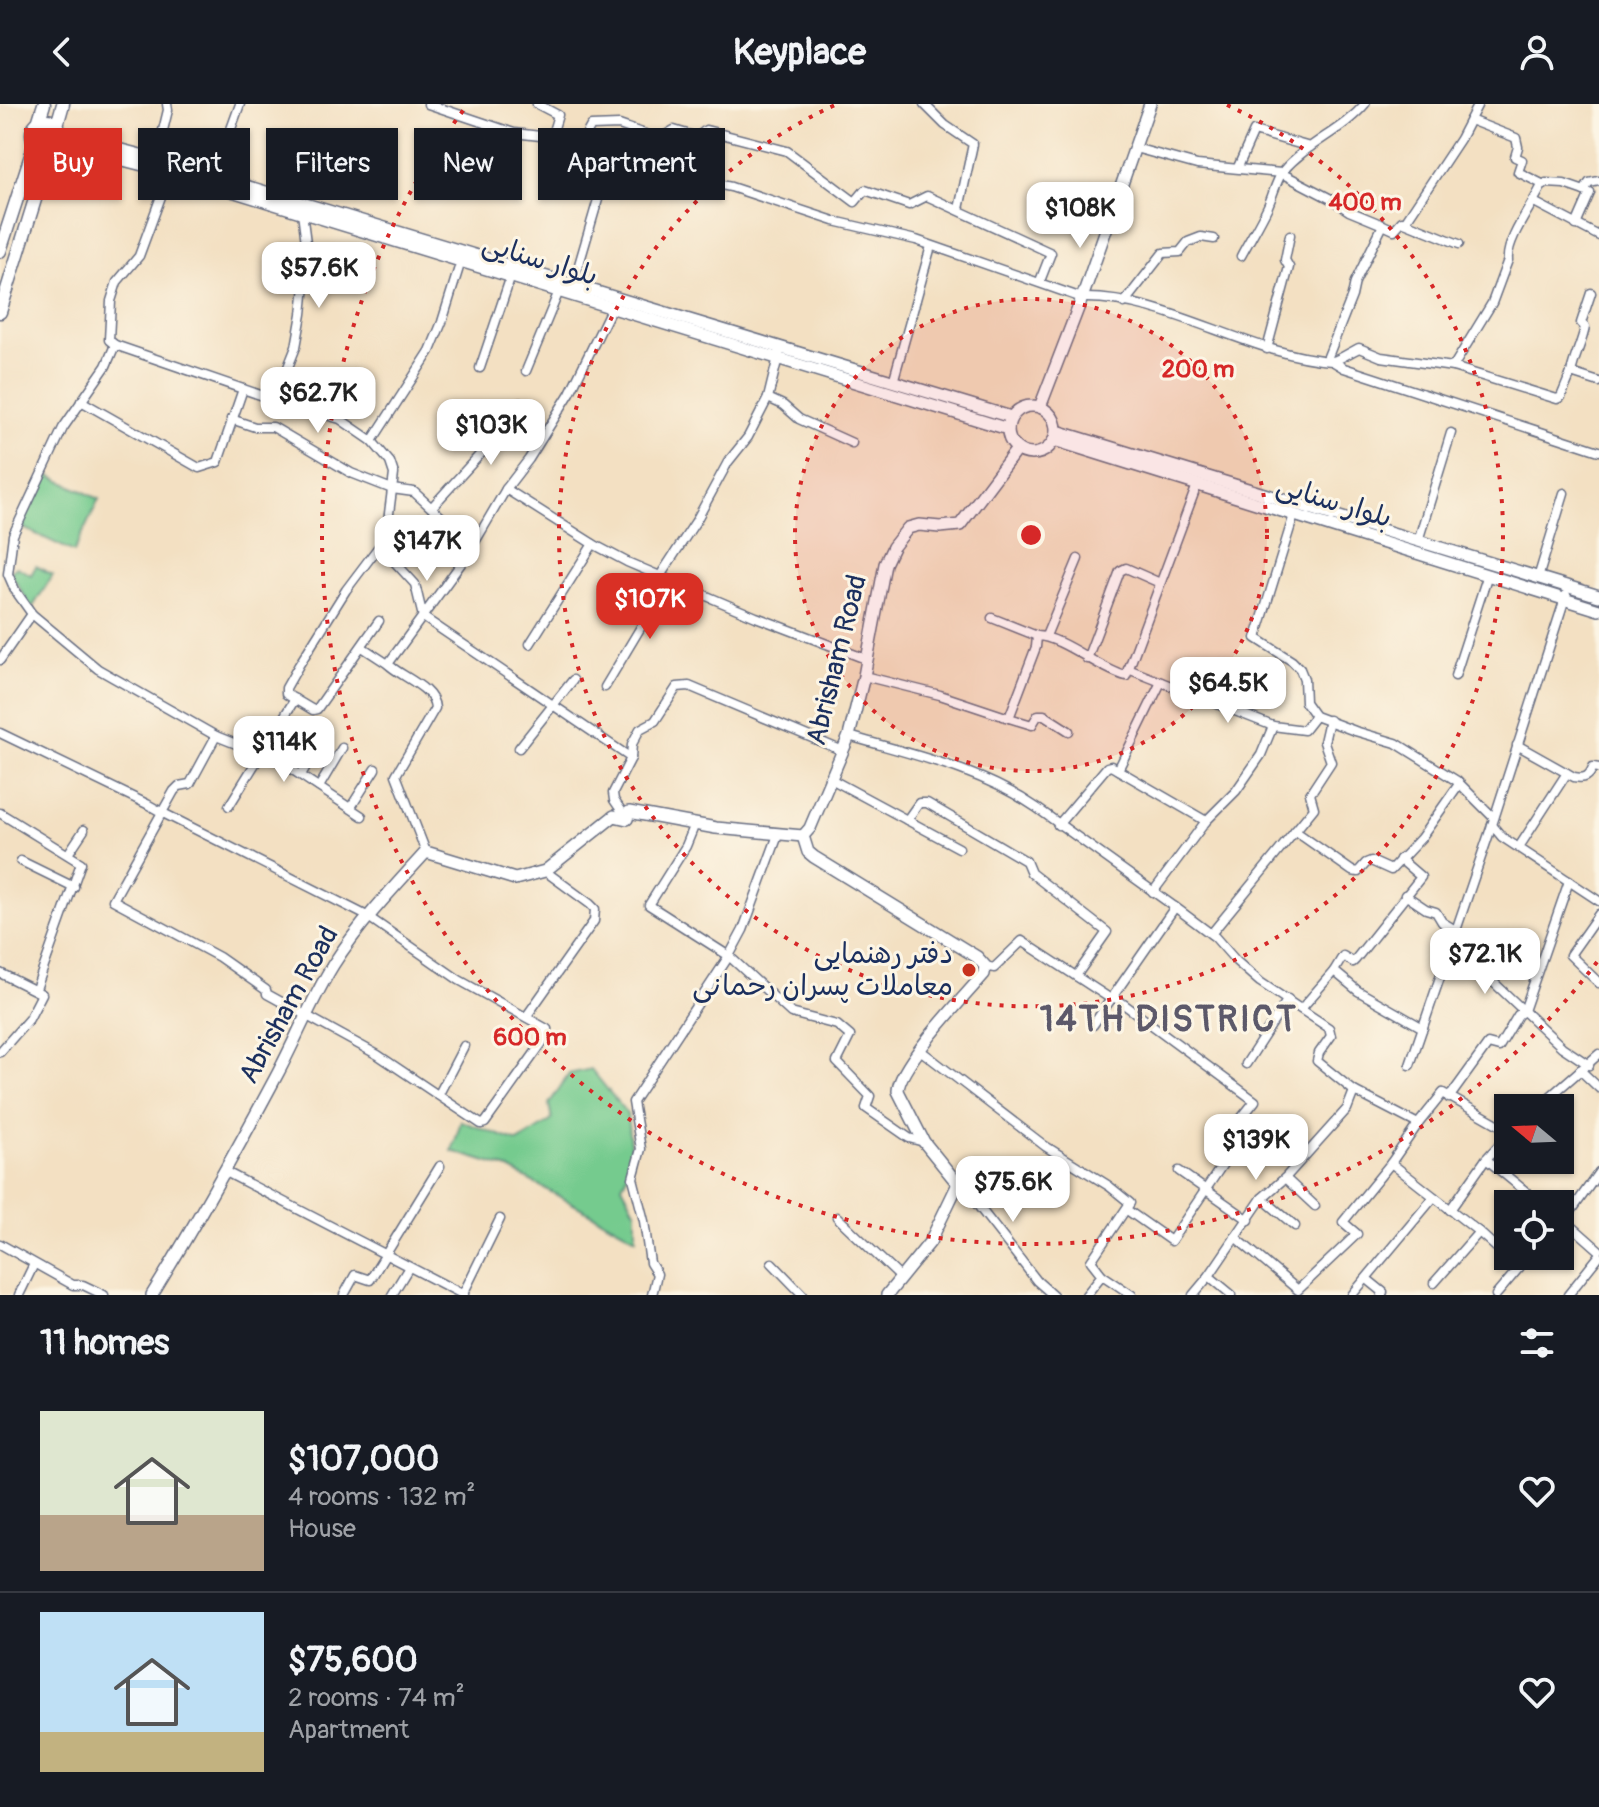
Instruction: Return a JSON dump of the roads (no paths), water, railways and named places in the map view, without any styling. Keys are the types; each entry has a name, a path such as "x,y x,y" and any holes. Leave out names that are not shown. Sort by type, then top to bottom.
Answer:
{"main road":[{"path":"35,128 44,104"},
{"path":"58,128 63,104"},
{"path":"1040,407 1150,104"},
{"path":"38,123 46,120 50,128"},
{"path":"0,251 24,177"},
{"name":"بلوار سنایی","path":"250,187 573,285 779,354 893,382 1010,423"},
{"name":"بلوار سنایی","path":"250,196 612,307 1010,423"},
{"path":"0,312 36,200"},
{"path":"1027,406 1040,407 1054,419 1056,436 1041,453 1028,454 1017,449 1010,440 1010,423 1027,406"},
{"name":"بلوار سنایی","path":"1056,436 1197,485 1488,574 1566,592 1599,596"},
{"name":"بلوار سنایی","path":"1056,436 1538,578 1599,610"},
{"name":"Abrisham Road","path":"803,836 810,828 849,736 885,564 898,538 908,528 919,525 960,525 1017,449"},
{"path":"426,852 515,879 545,871 614,816 627,819 629,812 695,824 803,836 808,852 814,857 977,957 985,966 984,974 901,1076 898,1091 924,1142 958,1184 930,1242 887,1295"},
{"name":"Abrisham Road","path":"152,1295 224,1171 335,962 367,916 426,852"}],"street":[{"path":"164,128 167,104"},
{"path":"231,128 240,104"},
{"path":"428,104 514,133 538,136"},
{"path":"537,104 558,115 554,128"},
{"path":"924,104 945,125 973,144 959,209"},
{"path":"1241,256 1269,204 1281,173 1310,147 1347,123 1365,104"},
{"path":"1405,222 1478,104"},
{"path":"1470,120 1516,138 1518,147 1515,157 1522,160 1518,172 1544,185"},
{"path":"590,128 619,125 628,128"},
{"path":"1238,167 1254,131 1310,147"},
{"path":"725,135 787,151 855,202 865,190 909,205 927,196 959,209 1051,253 1040,281"},
{"path":"1135,148 1197,165 1281,173 1349,211 1394,230 1399,221 1405,222 1459,244"},
{"path":"1584,191 1589,183 1599,181"},
{"path":"1453,367 1492,303 1508,260 1507,253 1544,185 1553,182 1590,193 1576,225"},
{"path":"725,186 834,221 931,246 1082,298 1108,297 1187,319 1267,349 1330,360 1344,368 1444,403 1599,451"},
{"path":"160,200 139,256 117,282 111,301 109,340 115,345 275,400 340,419 372,441 390,462 394,474 386,537 346,590 285,692 313,710 317,709 379,621"},
{"path":"573,285 598,200"},
{"path":"1534,202 1599,236"},
{"path":"275,400 296,347 302,314 308,258 302,212"},
{"path":"1330,360 1355,282 1383,225"},
{"path":"1267,349 1289,267 1285,260 1290,235"},
{"path":"1124,303 1163,253 1180,252 1188,242 1201,237 1214,239"},
{"path":"893,382 931,246"},
{"path":"372,441 430,351 461,261"},
{"path":"480,368 511,276"},
{"path":"526,371 559,291"},
{"path":"1330,360 1359,348 1381,357 1453,367 1557,399 1561,397 1571,373 1583,335 1585,327 1581,323 1591,293"},
{"path":"388,664 468,554 506,489 529,459 570,393 612,307"},
{"path":"115,345 106,366 63,428 13,535 8,574 15,590 32,614 98,669 216,736 279,761 362,816"},
{"path":"605,687 728,462 748,437 768,398 779,354"},
{"path":"1571,373 1599,382"},
{"path":"81,401 199,468 218,462 243,389"},
{"path":"768,398 783,405 799,419 852,443"},
{"path":"432,507 485,449 520,403"},
{"path":"231,419 255,427 273,427 351,473 392,489 414,492 449,524 468,554"},
{"path":"1418,541 1451,433"},
{"path":"992,618 1041,636 1124,676 1197,485"},
{"path":"506,489 593,544 664,578 866,659"},
{"path":"1538,578 1564,493"},
{"path":"1294,515 1256,638 1300,669 1304,679 1305,702 1315,716 1396,743 1459,784 1493,821 1502,837 1599,901"},
{"path":"530,644 593,544"},
{"path":"380,546 415,584 423,617 631,758"},
{"path":"1009,718 1036,647 1078,559"},
{"path":"1087,659 1120,571 1126,568 1160,583"},
{"path":"1455,676 1488,574"},
{"path":"1410,1065 1457,931 1566,592"},
{"path":"0,660 32,614"},
{"path":"362,647 428,692 435,701 435,708 396,775 426,852"},
{"path":"1128,669 1273,726 1304,730 1315,716"},
{"path":"864,676 940,695 1032,725 1038,715 1044,715 1069,731"},
{"path":"519,748 573,680"},
{"path":"1118,770 1161,682"},
{"path":"627,819 614,800 613,793 631,758 632,744 640,729 655,721 681,685 843,751"},
{"path":"229,806 295,699"},
{"path":"1211,934 1314,808 1310,794 1331,762 1324,742 1329,720"},
{"path":"1153,892 1206,821 1236,791 1261,755 1273,726"},
{"path":"0,733 163,813 367,916 428,961 547,1031 521,1074 485,1123 481,1124 378,1055 267,994 266,990 219,957 113,900 163,813 174,791 179,786 190,784 216,736"},
{"path":"849,736 964,771 1014,792 1211,934 1260,982 1331,1032 1319,1053 1319,1064 1354,1091 1418,1124"},
{"path":"301,775 323,737"},
{"path":"1517,745 1567,773 1583,778 1590,775 1593,767 1599,768"},
{"path":"319,787 342,748"},
{"path":"1058,825 1111,766 1206,821"},
{"path":"351,807 375,769"},
{"path":"1519,847 1567,773"},
{"path":"829,778 959,848"},
{"path":"1295,831 1355,872 1371,861 1391,870 1421,838 1459,784"},
{"path":"907,820 919,803 927,803 1026,861 1031,873 1107,932 1076,976"},
{"path":"0,813 68,854 82,867 36,989"},
{"path":"695,824 686,846 649,905 729,956 791,1013 837,1025 850,1036 837,1062 870,1096 866,1108 909,1138 924,1142"},
{"path":"68,854 84,830"},
{"path":"652,1295 657,1274 650,1263 633,1178 641,1149 633,1102 729,956 743,930 778,835"},
{"path":"1301,1009 1343,956 1353,962 1355,960 1421,877 1400,859"},
{"path":"21,861 74,887"},
{"path":"526,1017 594,921 595,914 590,904 545,871"},
{"path":"1449,1098 1488,1044 1499,1047 1518,1015 1524,1011 1569,881"},
{"path":"1405,895 1426,909 1435,911 1440,920 1457,931 1488,977 1573,1056 1589,1065"},
{"path":"1093,1025 1175,907"},
{"path":"1599,914 1570,955 1599,983"},
{"path":"985,966 994,968 1022,941 1113,998 1255,1101 1231,1131 1229,1155 1171,1241 1127,1210"},
{"path":"1334,971 1358,991 1423,1028"},
{"path":"0,973 42,994 29,1019 0,1052"},
{"path":"1246,1064 1288,999"},
{"path":"439,1094 464,1046"},
{"path":"920,1050 1045,1146 1109,1186 1130,1203 1091,1261 1102,1275 1132,1295"},
{"path":"1553,1094 1599,1054"},
{"path":"1580,1070 1599,1088"},
{"path":"1193,1295 1262,1198 1285,1178 1347,1109 1354,1091"},
{"path":"1235,1237 1298,1290 1357,1234 1343,1222 1442,1094 1494,1124"},
{"path":"1450,1210 1494,1149"},
{"path":"1486,1159 1524,1190"},
{"path":"1391,1163 1494,1246"},
{"path":"344,1295 355,1275 370,1280 440,1166"},
{"path":"224,1171 463,1295 500,1219"},
{"path":"1179,1171 1249,1220"},
{"path":"1574,1204 1599,1172"},
{"path":"1285,1178 1315,1206"},
{"path":"958,1184 962,1185 1037,1281 1053,1295"},
{"path":"1352,1295 1434,1197"},
{"path":"1262,1198 1295,1226"},
{"path":"837,1217 900,1277"},
{"path":"1568,1295 1599,1253 1574,1230"},
{"path":"1434,1283 1479,1232"},
{"path":"0,1244 73,1285 83,1285 104,1295"},
{"path":"772,1263 803,1295"},
{"path":"19,1295 34,1264"},
{"path":"392,1295 409,1267"},
{"path":"1496,1295 1517,1270"},
{"path":"1086,1295 1102,1275"},
{"path":"1209,1276 1232,1295"},
{"path":"1367,1279 1383,1292 1382,1295"},
{"path":"435,1295 441,1284"}],"place":[{"name":"دفتر رهنمایی معاملات پسران رحمانی","path":"969,970"}],"district":[{"name":"14TH DISTRICT","path":"1169,1019"}]}
